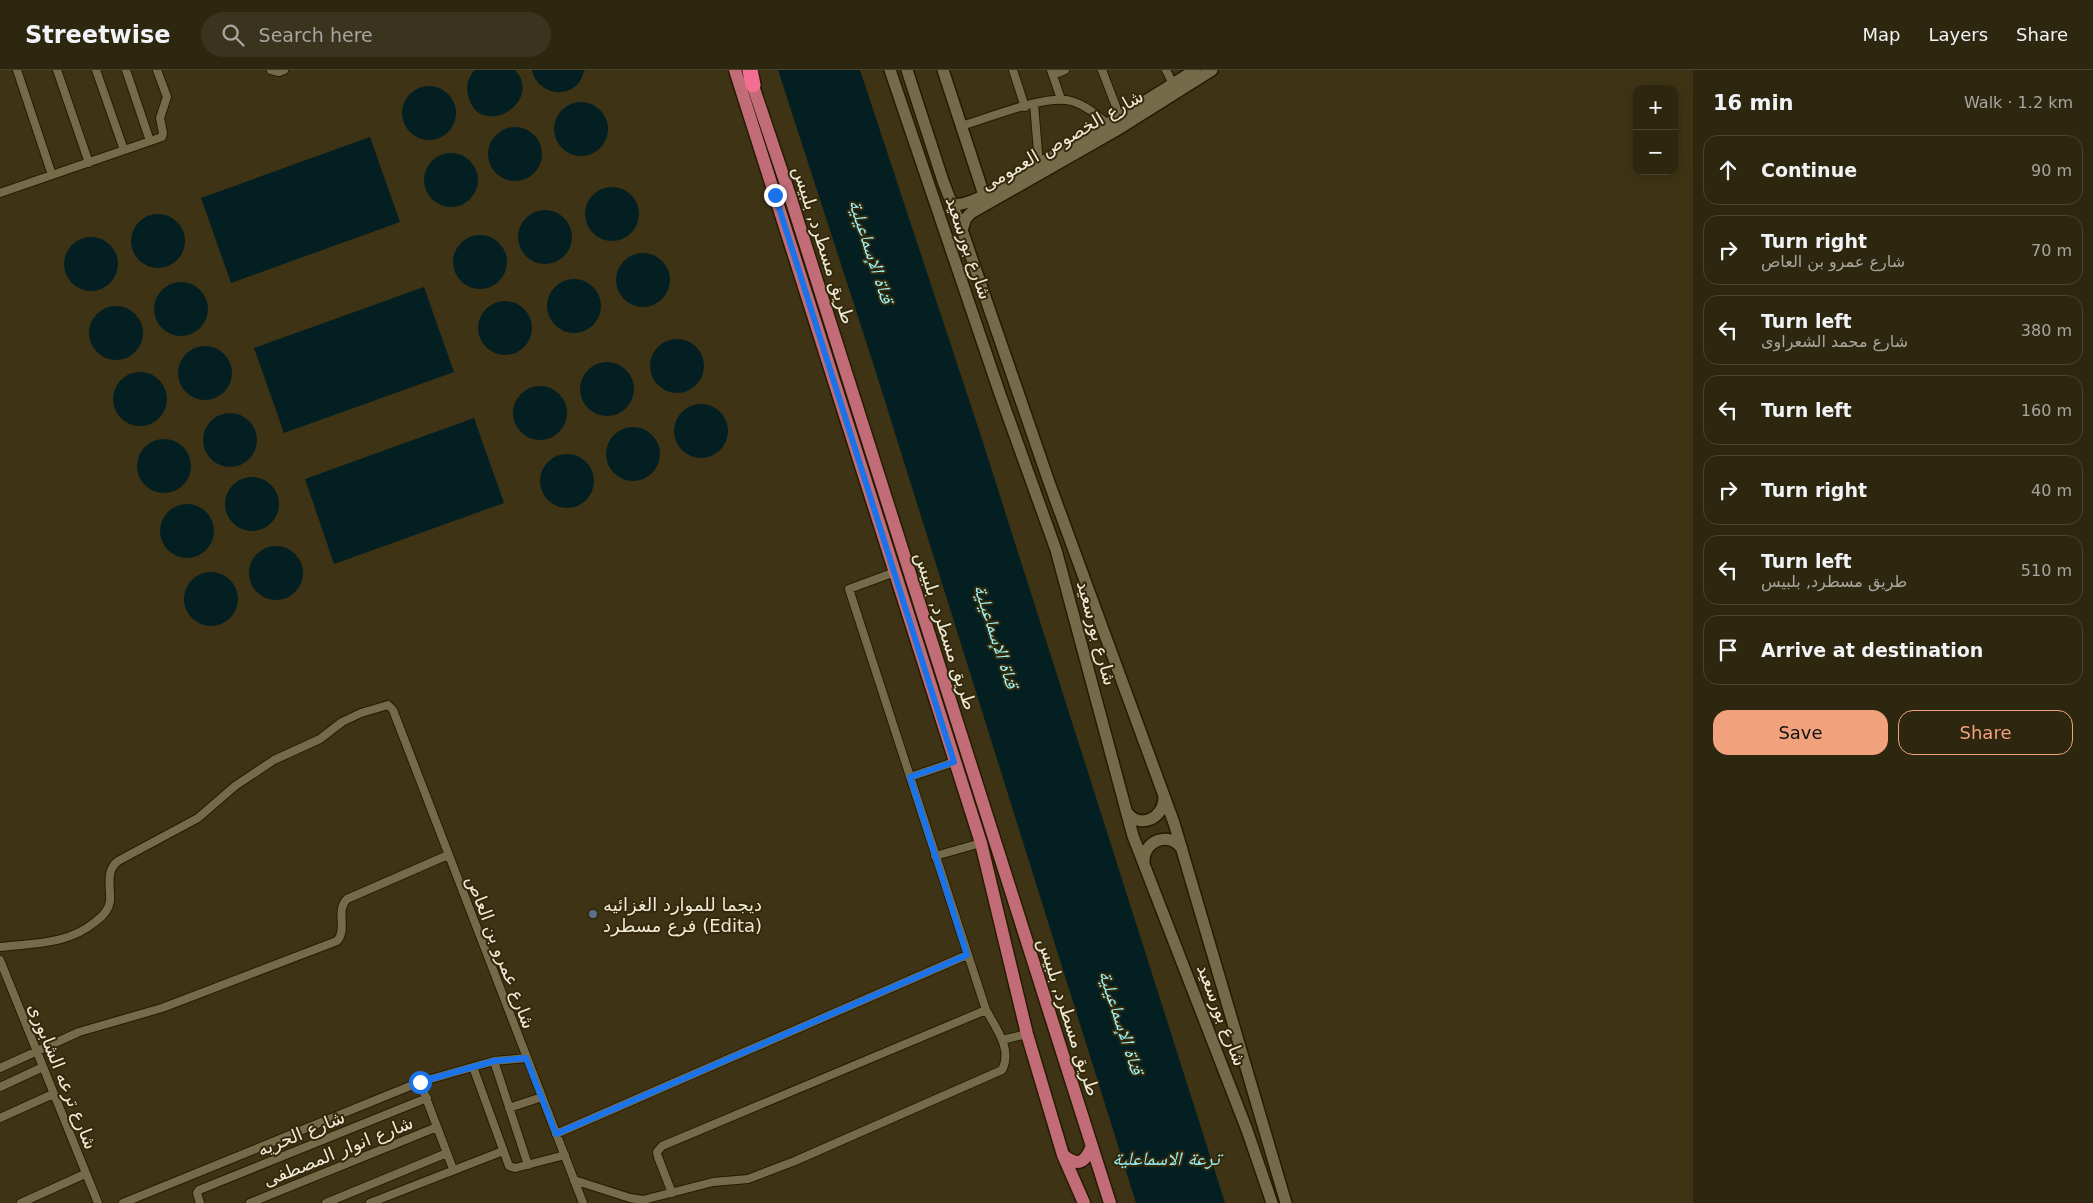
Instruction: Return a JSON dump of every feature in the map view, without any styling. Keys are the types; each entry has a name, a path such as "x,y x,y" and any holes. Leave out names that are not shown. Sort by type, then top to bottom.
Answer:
{"main road":[{"name":"طريق مسطرد, بلبيس","path":"735,70 981,843 1027,1034 1063,1155 1084,1203"},
{"name":"شارع بورسعيد","path":"890,70 997,384 1056,550 1125,809 1247,1130 1272,1203"},
{"name":"شارع بورسعيد","path":"907,70 952,206 1050,485 1182,850 1286,1203"},
{"path":"943,70 984,195"},
{"name":"شارع الخصوص العمومى","path":"952,206 962,205 984,195 1039,164 1112,128 1120,117 1195,70"},
{"name":"شارع الخصوص العمومى","path":"962,230 966,218 971,213 1212,70"},
{"name":"طريق مسطرد, بلبيس","path":"750,75 1110,1203"},
{"path":"1125,809 1134,819 1146,821 1158,815 1164,804 1164,797"},
{"path":"1144,863 1146,850 1155,841 1167,839 1174,841 1182,850"},
{"path":"1063,1155 1070,1161 1078,1162 1085,1159 1092,1146"}],"street":[{"path":"17,70 52,175"},
{"path":"57,70 89,163"},
{"path":"96,70 124,150"},
{"path":"126,70 150,141"},
{"path":"0,193 89,163 163,135 160,118 167,97 157,70"},
{"path":"1013,70 1025,107"},
{"path":"1061,99 1052,72 1065,70"},
{"path":"1112,70 1102,72 1120,117"},
{"path":"1166,70 1173,84"},
{"path":"962,126 1034,104 1061,99 1079,104 1112,128"},
{"path":"1034,104 1039,164"},
{"path":"574,1180 636,1200 643,1200 713,1182 748,1179 1002,1070 1006,1063 1002,1040 986,1010 967,955 848,589 895,572"},
{"name":"شارع عمرو بن العاص","path":"0,947 67,939 89,927 106,912 110,902 110,874 118,861 198,818 235,786 274,760 320,739 342,722 388,705 393,710 583,1203"},
{"path":"910,777 954,762"},
{"path":"935,856 981,843"},
{"path":"0,1068 79,1032 162,1008 337,941 342,931 341,909 347,899 448,855"},
{"path":"556,1134 967,955"},
{"name":"شارع ترعه الشابورى","path":"0,960 98,1203"},
{"path":"672,1194 658,1157 657,1152 662,1146 986,1010"},
{"path":"1002,1040 1027,1034"},
{"path":"123,1203 420,1082 494,1061 526,1058"},
{"path":"494,1061 528,1165"},
{"path":"0,1087 44,1066"},
{"path":"473,1067 502,1151 507,1163 512,1168 565,1155"},
{"path":"420,1082 454,1169"},
{"path":"0,1118 53,1094"},
{"path":"509,1108 542,1097"},
{"name":"شارع الحريه","path":"200,1203 197,1193 199,1190 427,1098"},
{"name":"شارع انوار المصطفى","path":"250,1203 437,1128"},
{"path":"370,1203 502,1151"},
{"path":"326,1203 447,1153"},
{"path":"21,1203 85,1174"}],"water":[{"path":"475,70 515,70 522,82 522,94 516,105 506,112 495,116 484,115 474,108 467,88 469,78"},
{"path":"532,70 585,70 580,81 574,87 560,92 552,91 539,84"},
{"name":"ترعة الاسماعلية","path":"778,70 860,70 980,433 1225,1203 1136,1203 873,363"},
{"path":"424,86 434,86 444,90 452,98 456,113 452,128 444,136 434,140 424,140 414,136 406,128 402,118 402,108 406,98 414,90"},
{"path":"576,102 586,102 596,106 604,114 608,129 604,144 596,152 586,156 576,156 566,152 558,144 554,134 554,124 558,114 566,106"},
{"path":"510,127 520,127 530,131 538,139 542,154 538,169 530,177 520,181 510,181 500,177 492,169 488,159 488,149 492,139 500,131"},
{"path":"370,137 400,222 231,283 201,198"},
{"path":"446,153 456,153 466,157 474,165 478,180 474,195 466,203 456,207 446,207 436,203 428,195 424,185 424,175 428,165 436,157"},
{"path":"607,187 617,187 627,191 635,199 639,214 635,229 627,237 617,241 607,241 597,237 589,229 585,219 585,209 589,199 597,191"},
{"path":"540,210 550,210 560,214 568,222 572,237 568,252 560,260 550,264 540,264 530,260 522,252 518,242 518,232 522,222 530,214"},
{"path":"153,214 163,214 173,218 181,226 185,241 181,256 173,264 163,268 153,268 143,264 135,256 131,246 131,236 135,226 143,218"},
{"path":"475,235 485,235 495,239 503,247 507,262 503,277 495,285 485,289 475,289 465,285 457,277 453,267 453,257 457,247 465,239"},
{"path":"86,237 96,237 106,241 114,249 118,264 114,279 106,287 96,291 86,291 76,287 68,279 64,269 64,259 68,249 76,241"},
{"path":"638,253 648,253 658,257 666,265 670,280 666,295 658,303 648,307 638,307 628,303 620,295 616,285 616,275 620,265 628,257"},
{"path":"569,279 579,279 589,283 597,291 601,306 597,321 589,329 579,333 569,333 559,329 551,321 547,311 547,301 551,291 559,283"},
{"path":"176,282 186,282 196,286 204,294 208,309 204,324 196,332 186,336 176,336 166,332 158,324 154,314 154,304 158,294 166,286"},
{"path":"424,287 454,372 284,433 254,348"},
{"path":"500,301 510,301 520,305 528,313 532,328 528,343 520,351 510,355 500,355 490,351 482,343 478,333 478,323 482,313 490,305"},
{"path":"111,306 121,306 131,310 139,318 143,333 139,348 131,356 121,360 111,360 101,356 93,348 89,338 89,328 93,318 101,310"},
{"path":"672,339 682,339 692,343 700,351 704,366 700,381 692,389 682,393 672,393 662,389 654,381 650,371 650,361 654,351 662,343"},
{"path":"200,346 210,346 220,350 228,358 232,373 228,388 220,396 210,400 200,400 190,396 182,388 178,378 178,368 182,358 190,350"},
{"path":"602,362 612,362 622,366 630,374 634,389 630,404 622,412 612,416 602,416 592,412 584,404 580,394 580,384 584,374 592,366"},
{"path":"135,372 145,372 155,376 163,384 167,399 163,414 155,422 145,426 135,426 125,422 117,414 113,404 113,394 117,384 125,376"},
{"path":"535,386 545,386 555,390 563,398 567,413 563,428 555,436 545,440 535,440 525,436 517,428 513,418 513,408 517,398 525,390"},
{"path":"696,404 706,404 716,408 724,416 728,431 724,446 716,454 706,458 696,458 686,454 678,446 674,436 674,426 678,416 686,408"},
{"path":"225,413 235,413 245,417 253,425 257,440 253,455 245,463 235,467 225,467 215,463 207,455 203,445 203,435 207,425 215,417"},
{"path":"474,418 504,503 334,564 305,479"},
{"path":"628,427 638,427 648,431 656,439 660,454 656,469 648,477 638,481 628,481 618,477 610,469 606,459 606,449 610,439 618,431"},
{"path":"159,439 169,439 179,443 187,451 191,466 187,481 179,489 169,493 159,493 149,489 141,481 137,471 137,461 141,451 149,443"},
{"path":"562,454 572,454 582,458 590,466 594,481 590,496 582,504 572,508 562,508 552,504 544,496 540,486 540,476 544,466 552,458"},
{"path":"247,477 257,477 267,481 275,489 279,504 275,519 267,527 257,531 247,531 237,527 229,519 225,509 225,499 229,489 237,481"},
{"path":"182,504 192,504 202,508 210,516 214,531 210,546 202,554 192,558 182,558 172,554 164,546 160,536 160,526 164,516 172,508"},
{"path":"271,546 281,546 291,550 299,558 303,573 299,588 291,596 281,600 271,600 261,596 253,588 249,578 249,568 253,558 261,550"},
{"path":"206,572 216,572 226,576 234,584 238,599 234,614 226,622 216,626 206,626 196,622 188,614 184,604 184,594 188,584 196,576"}],"place":[{"name":"ديجما للموارد الغزائيه فرع مسطرد (Edita)","path":"593,914"}],"route":[{"path":"420,1082 494,1061 526,1058 556,1134 967,955 910,777 954,762 775,195"}],"water label":[{"name":"قناة الإسماعيلية","path":"872,251"},
{"name":"قناة الإسماعيلية","path":"997,636"},
{"name":"قناة الإسماعيلية","path":"1122,1022"}]}
